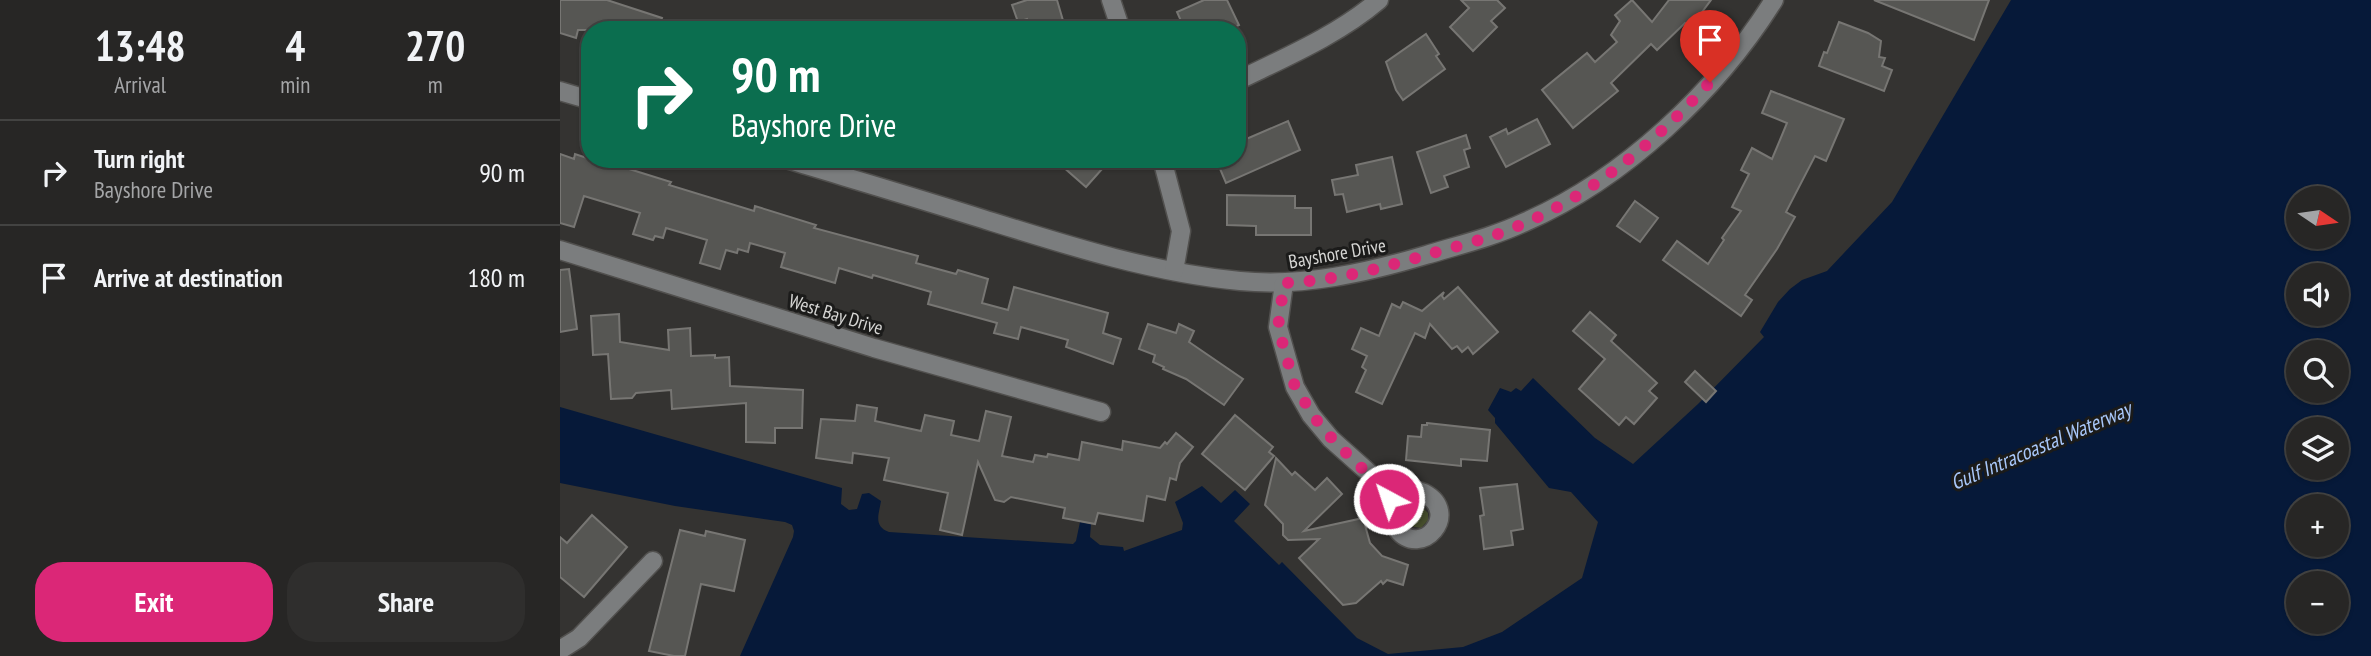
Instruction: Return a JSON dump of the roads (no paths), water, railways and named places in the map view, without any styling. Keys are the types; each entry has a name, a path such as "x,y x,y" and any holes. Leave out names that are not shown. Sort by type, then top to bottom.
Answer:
{"street":[{"path":"1111,0 1118,21"},
{"path":"1246,76 1321,39 1380,0"},
{"name":"Bayshore Drive","path":"815,168 1024,232 1174,271 1233,280 1284,283 1311,281 1404,262 1496,234 1527,222 1575,197 1625,163 1693,101 1727,64 1774,0"},
{"path":"560,91 581,97"},
{"path":"1164,168 1181,231 1174,271"},
{"name":"West Bay Drive","path":"560,250 874,348 1101,412"},
{"path":"1284,283 1278,327 1295,387 1311,415 1332,439 1386,488"},
{"path":"560,650 579,638 653,561"}],"water":[{"name":"Gulf Intracoastal Waterway","path":"2011,0 2371,0 2371,656 740,656 793,537 792,525 675,506 560,483 560,407 842,488 841,504 849,510 857,509 862,494 869,493 881,501 879,523 889,532 1073,544 1080,522 1091,524 1090,537 1100,545 1123,547 1124,551 1182,530 1183,523 1175,502 1202,486 1221,503 1235,490 1250,504 1234,521 1279,565 1282,562 1357,638 1388,654 1463,647 1502,632 1582,578 1598,522 1571,492 1549,488 1495,423 1495,418 1488,410 1500,388 1511,392 1516,388 1521,391 1533,378 1595,438 1633,464 1698,404 1764,337 1760,332 1778,302 1790,289 1802,280 1827,271 1892,202"}]}
